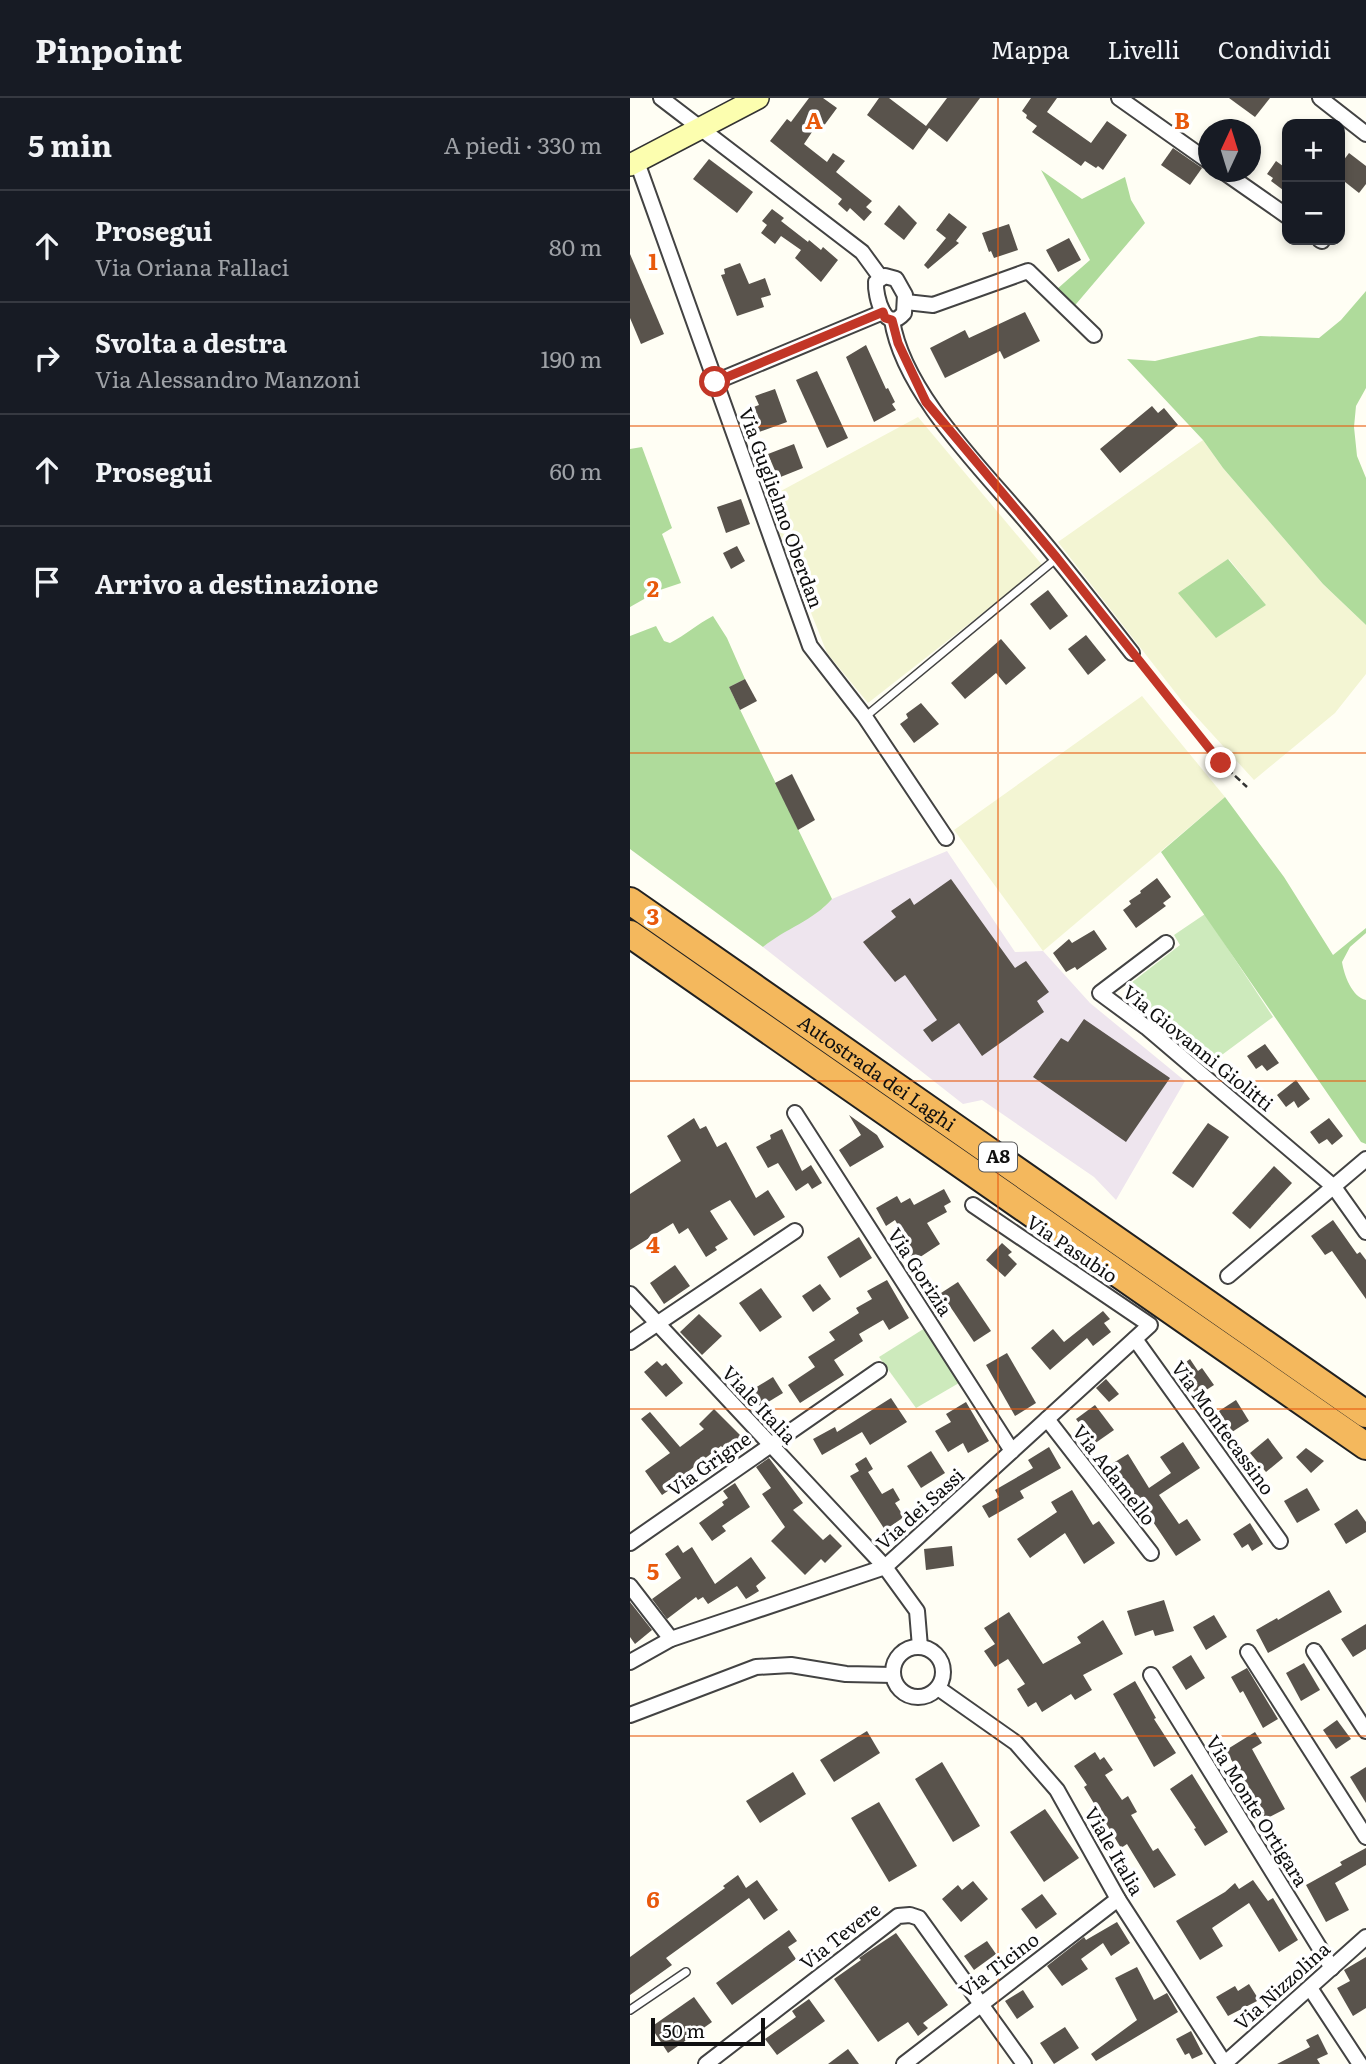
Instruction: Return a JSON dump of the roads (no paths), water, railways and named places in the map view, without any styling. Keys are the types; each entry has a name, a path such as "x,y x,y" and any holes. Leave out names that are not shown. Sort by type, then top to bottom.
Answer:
{"highway":[{"name":"Autostrada dei Laghi","path":"630,901 1366,1414"},
{"name":"Autostrada dei Laghi","path":"630,934 1366,1446"}],"street":[{"path":"661,98 862,252 881,278"},
{"path":"634,163 758,98"},
{"path":"1119,98 1198,153"},
{"path":"1320,98 1366,134"},
{"name":"Via Guglielmo Oberdan","path":"634,163 810,646 865,716 946,838"},
{"path":"1238,182 1282,213"},
{"path":"905,302 933,305 1028,271 1094,335"},
{"path":"715,382 888,316 902,316 905,302 899,282 893,277 881,278 875,286 888,316 898,343 926,402 1057,558 1132,653"},
{"name":"Via Giovanni Giolitti","path":"1166,943 1100,993 1146,1027 1334,1186 1366,1232"},
{"name":"Via Gorizia","path":"795,1113 1012,1451"},
{"path":"1228,1276 1366,1159"},
{"name":"Via Pasubio","path":"973,1205 1150,1325"},
{"path":"630,1342 795,1231"},
{"name":"Viale Italia","path":"630,1294 885,1567 917,1611 920,1647"},
{"name":"Via dei Sassi","path":"630,1662 671,1639 885,1567 1150,1325"},
{"name":"Via Montecassino","path":"1135,1339 1280,1541"},
{"name":"Via Grigne","path":"630,1543 878,1370"},
{"name":"Via Adamello","path":"1047,1419 1151,1553"},
{"path":"630,1586 671,1639"},
{"path":"920,1647 937,1656 943,1674 938,1688 925,1696 916,1697 899,1689 893,1675 896,1660 901,1653 920,1647"},
{"path":"1314,1651 1366,1731"},
{"path":"1248,1652 1366,1837"},
{"path":"630,1715 756,1667 792,1665 846,1674 893,1675"},
{"name":"Via Monte Ortigara","path":"1150,1675 1332,1968"},
{"name":"Viale Italia","path":"938,1688 1016,1743 1057,1790 1118,1899 1225,2064"},
{"name":"Via Ticino","path":"904,2064 1118,1899"},
{"name":"Via Tevere","path":"706,2064 898,1916 909,1915 919,1918 1024,2064"},
{"name":"Via Nizzolina","path":"1225,2064 1366,1937"},
{"path":"1310,1987 1360,2064"}],"lane":[{"path":"865,716 1057,558"},
{"path":"630,2010 687,1972"}]}
